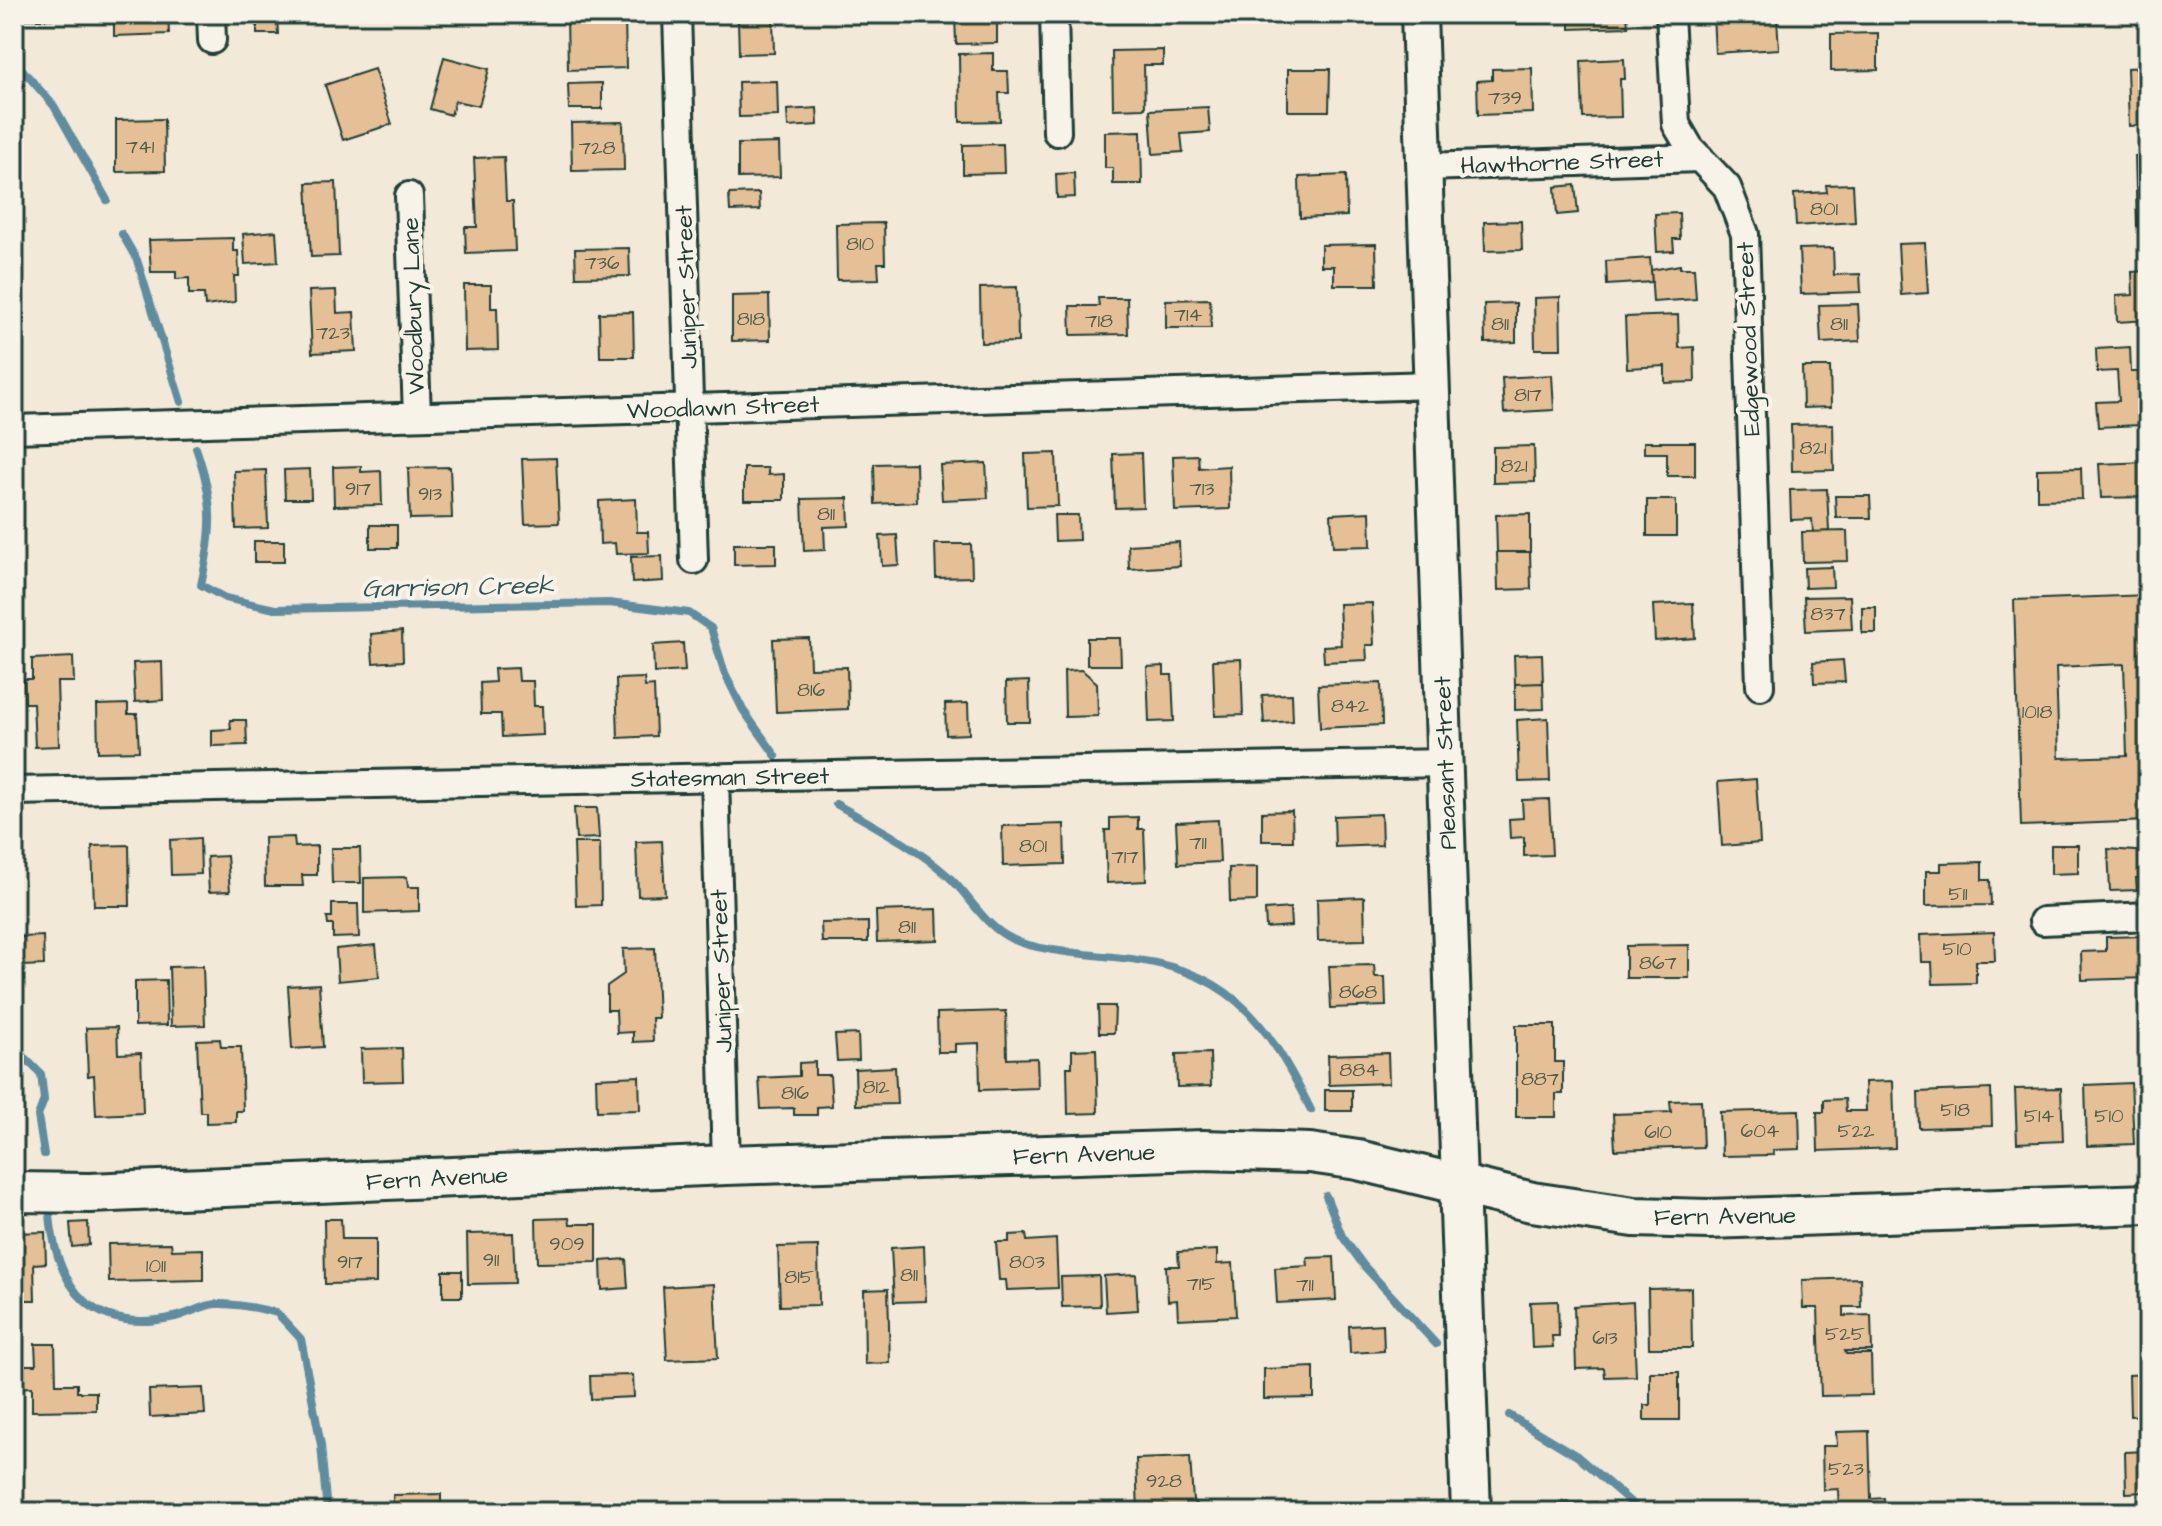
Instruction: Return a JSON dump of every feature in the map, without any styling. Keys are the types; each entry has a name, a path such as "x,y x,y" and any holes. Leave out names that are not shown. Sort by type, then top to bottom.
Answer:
{"main road":[{"name":"Fern Avenue","path":"14,1192 106,1193 726,1165 1258,1151 1358,1160 1571,1210 1676,1219 2148,1204"},
{"name":"Pleasant Street","path":"1459,1184 1471,1512"}],"street":[{"name":"Juniper Street","path":"677,14 694,560"},
{"path":"1054,14 1057,132"},
{"name":"Pleasant Street","path":"1419,14 1459,1184"},
{"name":"Edgewood Street","path":"1670,14 1673,111 1682,137 1727,187 1745,234 1760,686"},
{"name":"Hawthorne Street","path":"1424,167 1700,158"},
{"name":"Woodbury Lane","path":"409,196 417,416"},
{"name":"Woodlawn Street","path":"14,429 1432,385"},
{"name":"Statesman Street","path":"14,791 1446,763"},
{"name":"Juniper Street","path":"715,777 726,1165"},
{"path":"2043,921 2148,916"}],"building":[{"path":"14,14 52,14 52,19 14,19"},
{"path":"114,14 168,14 169,34 114,36"},
{"path":"257,14 277,14 278,34 257,34"},
{"path":"567,14 625,14 626,68 568,70"},
{"path":"955,14 997,14 997,43 956,44"},
{"path":"1526,14 1543,14 1543,22 1526,23"},
{"path":"1570,14 1627,14 1628,27 1570,29"},
{"path":"1713,14 1743,14 1744,21 1777,19 1779,49 1715,53"},
{"path":"773,19 774,53 739,54 738,20"},
{"path":"1878,33 1878,70 1831,71 1831,34"},
{"path":"1163,50 1163,65 1144,65 1145,108 1113,109 1112,51"},
{"path":"993,53 993,71 1008,71 1009,93 999,93 1000,121 960,122 959,54"},
{"path":"444,57 489,69 479,106 455,101 451,115 430,109"},
{"path":"1624,59 1625,79 1620,79 1621,117 1583,118 1581,61"},
{"path":"2148,67 2148,125 2129,126 2127,68"},
{"path":"1532,68 1533,113 1478,115 1477,81 1492,80 1492,69"},
{"path":"374,69 392,124 343,140 325,85"},
{"path":"1288,69 1330,69 1329,111 1288,111"},
{"path":"777,81 778,116 739,117 738,82"},
{"path":"602,83 602,109 569,109 568,84"},
{"path":"1208,107 1210,132 1181,134 1183,152 1153,154 1150,110"},
{"path":"817,108 818,125 788,127 787,110"},
{"path":"164,119 165,171 116,172 116,120"},
{"path":"623,122 624,170 572,171 571,123"},
{"path":"1141,131 1142,184 1113,184 1113,168 1105,168 1105,132"},
{"path":"779,143 780,177 738,178 738,144"},
{"path":"1003,144 1004,173 963,174 963,145"},
{"path":"2135,156 2148,156 2148,225 2137,226"},
{"path":"504,157 506,201 513,201 515,251 466,253 465,227 477,227 474,158"},
{"path":"1074,173 1075,197 1057,198 1056,174"},
{"path":"1346,175 1347,216 1300,218 1299,177"},
{"path":"336,182 339,256 311,257 307,183"},
{"path":"1853,184 1855,222 1796,226 1794,194 1827,192 1826,185"},
{"path":"1575,185 1578,213 1557,215 1555,187"},
{"path":"759,193 760,210 730,211 729,194"},
{"path":"1679,213 1680,239 1673,239 1674,251 1657,252 1655,214"},
{"path":"1521,221 1522,250 1485,251 1484,222"},
{"path":"884,223 885,263 878,263 879,279 837,280 836,224"},
{"path":"276,231 278,262 245,264 243,234"},
{"path":"233,238 233,251 238,251 239,276 234,276 235,302 205,306 204,294 189,294 189,278 176,279 176,272 151,272 149,240"},
{"path":"1925,243 1928,293 1901,295 1898,244"},
{"path":"1376,244 1377,285 1334,285 1334,266 1321,266 1321,245"},
{"path":"629,248 630,276 576,277 575,249"},
{"path":"1833,248 1834,275 1860,274 1861,292 1801,294 1799,249"},
{"path":"1650,258 1652,282 1607,285 1606,261"},
{"path":"1680,265 1680,268 1694,268 1696,299 1653,302 1651,270"},
{"path":"2148,271 2148,320 2117,322 2116,296 2133,295 2132,272"},
{"path":"464,285 491,285 491,308 497,308 498,350 465,351"},
{"path":"1017,287 1018,342 981,343 980,288"},
{"path":"336,290 337,313 354,312 356,351 312,353 309,291"},
{"path":"769,295 770,340 732,341 732,296"},
{"path":"1560,297 1561,349 1535,349 1534,298"},
{"path":"1098,298 1127,298 1128,334 1071,335 1070,306 1099,306"},
{"path":"1210,299 1211,328 1166,328 1166,300"},
{"path":"1516,303 1516,342 1485,343 1484,304"},
{"path":"1858,304 1860,341 1821,343 1819,305"},
{"path":"633,312 634,357 600,357 599,313"},
{"path":"1678,315 1679,348 1694,347 1695,382 1665,383 1665,366 1627,368 1625,317"},
{"path":"2130,347 2131,372 2144,372 2146,410 2139,411 2140,425 2098,427 2096,402 2119,401 2117,371 2097,372 2096,349"},
{"path":"1802,367 1830,367 1831,407 1803,408"},
{"path":"1552,375 1554,410 1504,413 1502,378"},
{"path":"1833,424 1834,470 1792,471 1791,425"},
{"path":"1644,442 1695,442 1695,476 1667,476 1667,453 1644,453"},
{"path":"1534,446 1535,482 1493,483 1493,447"},
{"path":"1056,453 1058,506 1027,507 1025,454"},
{"path":"1141,453 1143,507 1115,508 1113,454"},
{"path":"1198,455 1199,468 1229,466 1230,509 1175,511 1173,456"},
{"path":"556,458 559,523 525,524 522,459"},
{"path":"2148,462 2148,497 2101,498 2099,464"},
{"path":"916,463 917,502 875,504 874,464"},
{"path":"986,463 988,498 942,500 940,465"},
{"path":"361,466 361,472 381,471 382,505 334,506 333,467"},
{"path":"450,467 452,518 410,519 408,468"},
{"path":"744,468 768,468 768,475 784,474 784,500 744,500"},
{"path":"2081,468 2082,499 2037,500 2037,469"},
{"path":"310,469 311,499 285,499 284,470"},
{"path":"266,470 268,528 236,529 234,471"},
{"path":"14,480 20,480 21,527 14,528"},
{"path":"1827,489 1829,531 1813,532 1812,519 1791,520 1790,490"},
{"path":"1835,496 1870,496 1871,518 1836,518"},
{"path":"848,498 849,526 824,527 825,550 804,551 802,499"},
{"path":"636,499 637,532 648,532 649,553 616,554 615,543 600,544 599,501"},
{"path":"1647,500 1676,500 1676,536 1647,536"},
{"path":"1370,512 1371,546 1333,547 1331,514"},
{"path":"1530,514 1530,552 1497,552 1496,515"},
{"path":"1054,515 1078,515 1079,540 1055,541"},
{"path":"370,525 397,525 397,548 370,548"},
{"path":"1847,531 1848,561 1803,562 1802,532"},
{"path":"897,535 899,565 882,566 880,536"},
{"path":"254,541 284,541 284,562 254,562"},
{"path":"1179,542 1180,566 1129,569 1128,545"},
{"path":"734,544 776,544 776,564 734,565"},
{"path":"935,544 971,544 972,577 936,578"},
{"path":"1497,552 1530,552 1531,589 1498,590"},
{"path":"662,556 663,581 632,583 631,557"},
{"path":"1832,567 1833,587 1805,588 1804,568"},
{"path":"2148,595 2148,821 2021,826 2014,600","holes":["2124,664 2127,756 2059,758 2056,667"]},
{"path":"1850,596 1852,629 1806,631 1804,597"},
{"path":"1372,603 1374,645 1366,645 1367,660 1324,662 1323,646 1341,645 1339,604"},
{"path":"1693,603 1695,638 1655,641 1653,605"},
{"path":"1862,607 1876,607 1876,633 1862,633"},
{"path":"402,631 403,661 373,663 371,634"},
{"path":"809,638 810,668 847,667 848,709 776,712 773,639"},
{"path":"1087,638 1120,638 1121,665 1087,665"},
{"path":"683,643 685,671 654,673 653,645"},
{"path":"1542,654 1543,683 1515,684 1514,655"},
{"path":"73,657 74,682 57,682 59,746 35,747 33,703 25,703 24,679 32,679 32,659"},
{"path":"1241,659 1243,715 1215,716 1213,660"},
{"path":"1843,660 1845,682 1814,683 1813,662"},
{"path":"162,662 163,700 135,702 133,663"},
{"path":"1164,666 1164,675 1172,675 1174,721 1149,722 1147,667"},
{"path":"518,668 519,681 533,681 534,706 542,706 543,735 502,737 501,714 481,714 480,683 495,682 494,669"},
{"path":"1082,670 1097,683 1098,716 1065,717 1064,671"},
{"path":"644,678 645,687 654,686 656,736 618,738 616,679"},
{"path":"1029,681 1030,722 1007,722 1006,682"},
{"path":"1381,683 1382,725 1320,728 1318,685"},
{"path":"1543,683 1544,709 1515,710 1515,684"},
{"path":"1292,694 1293,721 1264,723 1262,695"},
{"path":"968,703 969,734 946,735 945,704"},
{"path":"128,704 128,714 137,714 139,751 98,752 97,705"},
{"path":"1548,718 1550,781 1519,782 1517,720"},
{"path":"230,720 246,720 247,745 212,746 212,730 231,729"},
{"path":"1756,779 1760,843 1722,846 1718,782"},
{"path":"1549,799 1552,855 1524,856 1524,837 1510,838 1509,819 1523,818 1522,800"},
{"path":"574,808 597,808 599,838 576,839"},
{"path":"1292,811 1293,841 1262,841 1262,812"},
{"path":"1381,814 1382,845 1335,847 1334,816"},
{"path":"1138,817 1138,829 1144,829 1146,881 1107,883 1105,830 1110,830 1110,818"},
{"path":"1218,820 1220,862 1178,864 1176,822"},
{"path":"1064,824 1065,864 1003,866 1002,826"},
{"path":"294,837 295,847 317,846 317,875 302,875 303,886 265,886 264,838"},
{"path":"200,838 201,874 171,875 170,840"},
{"path":"662,841 665,895 638,896 636,842"},
{"path":"574,843 600,843 601,905 576,906"},
{"path":"129,845 130,906 94,906 92,846"},
{"path":"2051,845 2078,845 2078,873 2051,874"},
{"path":"331,848 360,848 361,883 332,883"},
{"path":"2108,849 2148,852 2148,878 2136,878 2137,890 2110,891"},
{"path":"227,856 230,891 209,892 207,857"},
{"path":"1982,862 1982,880 1990,880 1991,905 1926,906 1926,871 1941,871 1941,863"},
{"path":"1257,867 1257,901 1230,902 1229,868"},
{"path":"407,877 408,887 419,887 419,911 364,913 364,878"},
{"path":"1364,897 1365,940 1318,941 1317,899"},
{"path":"332,904 358,904 359,937 333,938 333,925 328,925 327,917 332,917"},
{"path":"1290,908 1291,926 1266,928 1265,910"},
{"path":"937,909 938,940 877,942 876,911"},
{"path":"868,922 868,942 822,942 821,923"},
{"path":"1994,932 1995,961 1976,961 1976,983 1933,984 1932,962 1921,962 1920,935"},
{"path":"43,936 44,965 22,966 21,937"},
{"path":"2148,936 2148,978 2082,980 2081,952 2106,951 2106,937"},
{"path":"376,945 379,977 338,981 336,949"},
{"path":"1689,945 1689,978 1626,978 1626,946"},
{"path":"655,948 658,1018 652,1018 653,1041 633,1042 633,1032 617,1033 616,1010 607,1010 607,986 624,974 623,949"},
{"path":"1374,965 1375,977 1385,977 1386,1006 1331,1008 1329,966"},
{"path":"203,966 205,1025 171,1026 169,967"},
{"path":"166,980 167,1025 135,1026 135,981"},
{"path":"319,984 323,1047 292,1049 288,986"},
{"path":"2141,995 2148,995 2148,1048 2143,1049"},
{"path":"1098,1006 1115,1006 1114,1033 1099,1033"},
{"path":"1006,1011 1007,1059 1037,1058 1038,1088 980,1090 979,1043 955,1044 955,1052 938,1052 937,1013"},
{"path":"1516,1025 1555,1025 1555,1062 1563,1062 1563,1094 1556,1094 1556,1117 1516,1117"},
{"path":"117,1027 118,1054 141,1053 143,1113 96,1115 94,1075 88,1076 86,1028"},
{"path":"858,1034 859,1060 837,1061 835,1035"},
{"path":"220,1039 221,1047 241,1047 243,1111 236,1111 236,1122 206,1123 206,1112 200,1112 197,1040"},
{"path":"402,1048 403,1081 362,1082 361,1049"},
{"path":"1096,1049 1098,1113 1068,1114 1067,1067 1072,1067 1072,1050"},
{"path":"1210,1053 1211,1086 1177,1087 1176,1054"},
{"path":"1388,1053 1389,1083 1329,1085 1328,1055"},
{"path":"815,1062 815,1075 830,1075 832,1106 817,1107 817,1115 794,1115 794,1108 761,1109 759,1078 799,1076 799,1063"},
{"path":"895,1067 897,1104 856,1105 855,1069"},
{"path":"639,1076 640,1110 597,1111 596,1078"},
{"path":"1893,1081 1895,1148 1818,1151 1817,1112 1824,1112 1824,1100 1845,1099 1846,1111 1866,1111 1865,1082"},
{"path":"2131,1083 2134,1144 2087,1146 2085,1085"},
{"path":"2061,1088 2063,1141 2017,1143 2015,1089"},
{"path":"1991,1089 1992,1126 1919,1128 1918,1092"},
{"path":"1325,1090 1352,1090 1352,1111 1325,1111"},
{"path":"1701,1100 1703,1147 1615,1150 1613,1114 1671,1112 1670,1101"},
{"path":"1799,1110 1800,1149 1773,1150 1774,1155 1722,1156 1720,1112"},
{"path":"569,1218 570,1224 597,1224 597,1262 537,1263 536,1219"},
{"path":"324,1219 341,1219 342,1239 376,1239 376,1283 325,1284"},
{"path":"88,1222 89,1245 72,1247 70,1223"},
{"path":"45,1232 46,1263 34,1264 35,1300 14,1300 14,1233"},
{"path":"513,1233 515,1283 468,1284 467,1234"},
{"path":"1026,1234 1027,1241 1056,1239 1058,1288 1007,1290 1006,1280 999,1280 996,1242 1009,1242 1009,1235"},
{"path":"171,1243 172,1250 203,1249 203,1280 109,1282 108,1244"},
{"path":"818,1246 819,1305 780,1306 778,1247"},
{"path":"924,1246 926,1301 894,1302 891,1248"},
{"path":"1217,1250 1217,1264 1233,1263 1236,1316 1178,1319 1177,1300 1168,1301 1166,1266 1179,1266 1178,1252"},
{"path":"1334,1257 1336,1300 1277,1303 1275,1268 1308,1266 1307,1258"},
{"path":"626,1259 628,1288 602,1290 601,1261"},
{"path":"443,1271 462,1271 462,1297 443,1297"},
{"path":"1136,1274 1138,1310 1106,1312 1104,1276"},
{"path":"1099,1276 1100,1306 1062,1307 1061,1277"},
{"path":"1860,1278 1861,1307 1844,1307 1844,1316 1871,1315 1872,1351 1845,1351 1846,1354 1871,1354 1872,1395 1821,1396 1818,1308 1803,1308 1802,1280"},
{"path":"714,1284 718,1358 667,1360 663,1287"},
{"path":"1691,1288 1692,1348 1649,1348 1648,1289"},
{"path":"888,1289 890,1363 865,1364 864,1290"},
{"path":"1558,1301 1559,1336 1552,1336 1553,1347 1532,1348 1530,1302"},
{"path":"1633,1302 1636,1376 1605,1377 1604,1368 1576,1369 1574,1306"},
{"path":"1383,1324 1384,1351 1350,1353 1349,1326"},
{"path":"35,1344 55,1344 56,1384 77,1384 77,1392 96,1392 96,1410 32,1411 32,1387 14,1388 14,1365 36,1365"},
{"path":"1314,1367 1314,1398 1264,1399 1264,1369"},
{"path":"1650,1372 1679,1372 1679,1420 1644,1420 1644,1405 1650,1405"},
{"path":"2148,1374 2148,1415 2130,1416 2129,1375"},
{"path":"633,1375 634,1397 591,1399 590,1376"},
{"path":"203,1388 205,1414 150,1417 149,1390"},
{"path":"1869,1431 1871,1499 1884,1498 1885,1512 1839,1512 1838,1489 1823,1490 1822,1446 1837,1446 1836,1432"},
{"path":"2148,1451 2148,1492 2126,1493 2125,1452"},
{"path":"1190,1457 1193,1501 1203,1512 1138,1512 1136,1459"},
{"path":"441,1494 441,1512 393,1512 393,1495"},
{"path":"1597,1502 1598,1512 1553,1512 1553,1504"}],"waterway":[{"name":"Garrison Creek","path":"14,60 54,106 107,200"},
{"name":"Garrison Creek","path":"122,234 137,260 181,402"},
{"name":"Garrison Creek","path":"196,448 210,516 201,585 225,598 275,609 609,603 689,613 711,628 725,674 743,710 776,756"},
{"name":"Garrison Creek","path":"836,804 936,865 993,926 1012,939 1048,949 1153,963 1186,972 1213,984 1237,1001 1257,1022 1276,1047 1311,1110"},
{"path":"14,1054 23,1056 41,1074 44,1100 38,1116 44,1154"},
{"name":"Garrison Creek","path":"1326,1196 1342,1236 1364,1266 1436,1344"},
{"path":"50,1215 61,1266 71,1285 85,1301 102,1313 122,1319 147,1321 175,1317 216,1304 247,1306 277,1313 301,1339 321,1445 327,1512"},
{"name":"Garrison Creek","path":"1509,1415 1577,1456 1642,1512"}]}
